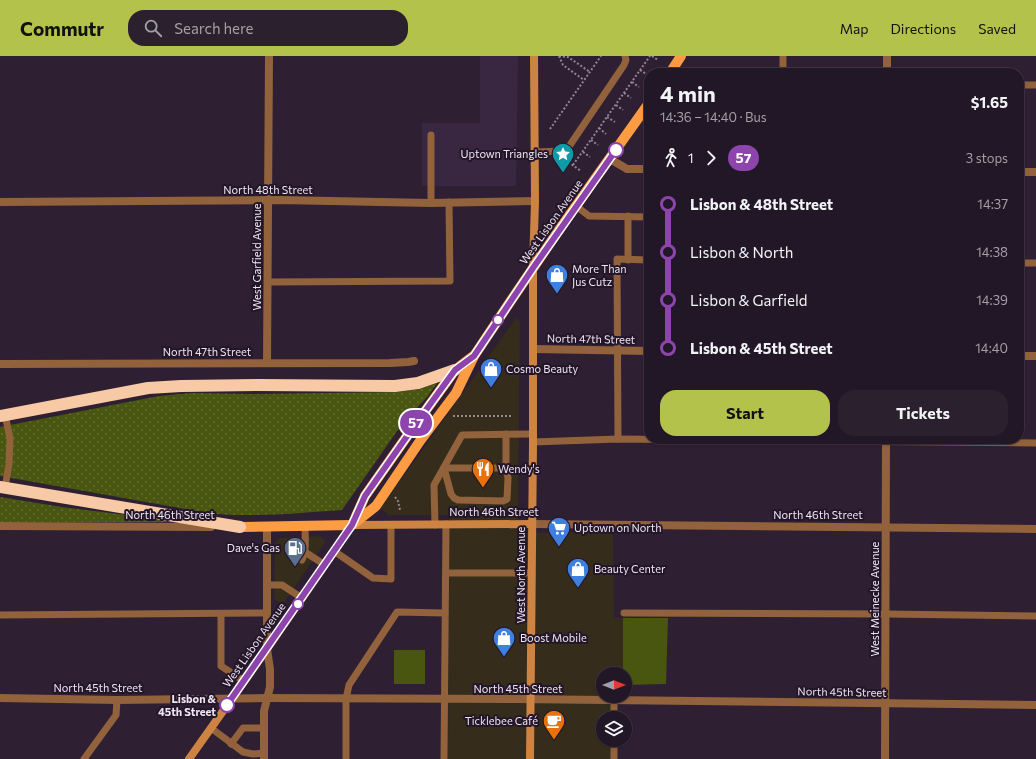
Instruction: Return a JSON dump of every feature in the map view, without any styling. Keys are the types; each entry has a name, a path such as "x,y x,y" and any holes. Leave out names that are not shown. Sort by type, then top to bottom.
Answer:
{"highway":[{"path":"3,416 148,388 258,385 395,386 418,383 455,370"},
{"path":"3,487 240,527"}],"main road":[{"name":"West North Avenue","path":"530,759 533,438 532,349 535,201 534,56"},
{"path":"674,68 682,56"},
{"name":"West Lisbon Avenue","path":"352,525 376,506 420,441 456,394 474,356 533,268 610,158 644,116"},
{"name":"West Lisbon Avenue","path":"189,759 352,525 365,496 410,432 455,370 474,356"},
{"name":"North 46th Street","path":"240,527 532,524"}],"street":[{"name":"West Garfield Avenue","path":"267,363 270,56"},
{"path":"887,56 887,68"},
{"path":"610,158 627,169 644,169"},
{"path":"1024,172 1036,172"},
{"name":"North 48th Street","path":"0,202 268,200 431,203 535,201"},
{"name":"North 47th Street","path":"532,349 644,351"},
{"path":"1024,356 1036,356"},
{"name":"North 47th Street","path":"0,364 390,363 408,362 414,360"},
{"name":"West Meinecke Avenue","path":"885,759 886,444"},
{"name":"North 46th Street","path":"532,524 1036,529"},
{"name":"North 46th Street","path":"0,526 240,527"},
{"path":"264,756 264,711 270,687 270,669 267,648 267,526"},
{"name":"North 45th Street","path":"0,698 117,700 346,698 596,700"},
{"name":"North 45th Street","path":"632,700 1036,705"}],"lane":[{"path":"535,152 564,151 568,148 624,65 626,60 625,56"},
{"path":"783,56 783,68"},
{"path":"1024,85 1036,85"},
{"path":"431,135 431,203"},
{"path":"268,282 450,281 445,202"},
{"path":"576,206 590,216 644,217"},
{"path":"628,216 628,260"},
{"path":"618,440 617,259 644,260"},
{"path":"1024,263 1036,263"},
{"path":"3,416 10,438 9,464 3,487"},
{"path":"444,468 451,494 458,500 502,501 507,499 508,478 506,468 506,434"},
{"path":"435,524 434,485 462,435 506,434 533,438 644,440"},
{"path":"1024,443 1036,443"},
{"path":"444,468 506,468"},
{"path":"444,759 446,524"},
{"path":"334,550 373,578 391,579 391,525"},
{"path":"300,558 305,552 305,526"},
{"path":"305,552 324,565"},
{"path":"446,573 532,573"},
{"path":"267,585 285,581 302,598"},
{"path":"346,759 346,698 349,685 397,612 445,613"},
{"path":"624,613 1036,616"},
{"path":"221,614 221,666 244,682"},
{"path":"0,615 267,614"},
{"path":"84,759 116,715 117,700"},
{"path":"211,728 243,752 264,756"},
{"path":"231,744 243,728 264,728"},
{"path":"614,747 614,759"}],"path":[{"path":"559,56 568,57 590,72"},
{"path":"559,56 563,65 584,80"},
{"path":"550,129 602,56"},
{"path":"573,165 651,56 658,60"},
{"path":"640,70 644,72"},
{"path":"632,82 639,87"},
{"path":"624,93 631,98"},
{"path":"616,105 623,110"},
{"path":"608,117 615,122"},
{"path":"599,128 606,134"},
{"path":"591,140 598,145"},
{"path":"582,152 590,157"},
{"path":"562,157 581,171"},
{"path":"450,416 511,416"},
{"path":"392,495 398,500 400,510"}],"shaded area":[{"path":"480,56 518,56 516,186 422,186 422,123 480,123"},
{"path":"516,318 520,321 518,533 613,532 614,617 623,618 623,667 596,667 596,703 613,703 613,711 596,711 596,747 613,747 613,759 448,759 450,515 388,515 381,508"},
{"path":"320,536 325,541 324,544 286,600 283,602 276,601 274,597 276,541 280,538"}],"green space":[{"path":"437,383 428,396 402,424 342,510 258,515 208,513 0,476 0,427 159,396 191,393 251,394 398,392 420,389"},
{"path":"0,497 62,507 167,520 167,522 0,522"},
{"path":"623,618 668,618 666,684 632,685 632,667 623,667"},
{"path":"394,650 425,650 425,684 394,684"}],"bus line":[{"name":"57","path":"227,705 352,525 365,496 455,370 474,356 533,268 616,150"}],"place":[{"name":"Uptown Triangles","path":"563,174"},
{"name":"More Than Jus Cutz","path":"557,294"},
{"name":"Cosmo Beauty","path":"491,388"},
{"name":"Wendy's","path":"483,488"},
{"name":"Uptown on North","path":"559,548"},
{"name":"Dave's Gas","path":"295,568"},
{"name":"Beauty Center","path":"578,588"},
{"name":"Boost Mobile","path":"504,658"},
{"name":"Lisbon & 45th Street","path":"227,705"},
{"name":"Ticklebee Café","path":"554,740"}]}
